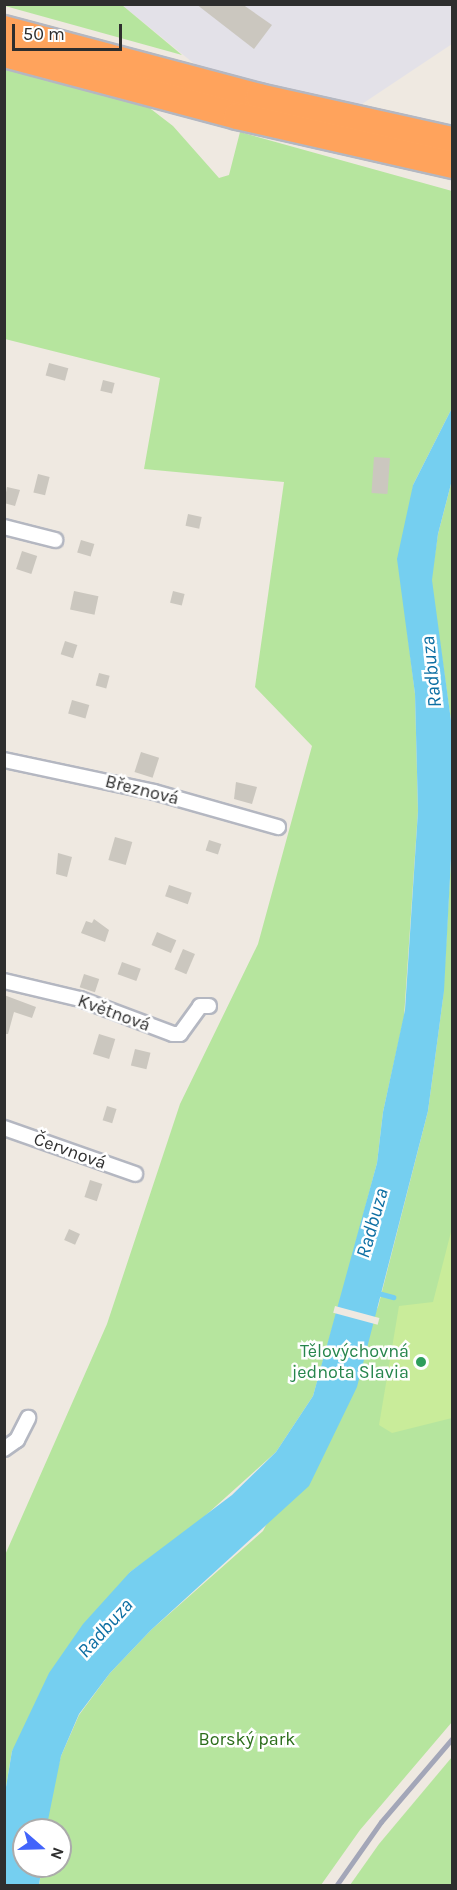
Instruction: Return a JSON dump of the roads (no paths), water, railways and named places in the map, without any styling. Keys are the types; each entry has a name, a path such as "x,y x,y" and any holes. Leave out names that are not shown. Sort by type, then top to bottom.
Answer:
{"highway":[{"path":"4,29 346,118 453,140"},
{"path":"4,54 237,116 453,165"}],"street":[{"path":"4,527 55,540"},
{"name":"Březnová","path":"4,760 154,792 278,827"},
{"name":"Květnová","path":"4,981 80,999 173,1034 180,1034 200,1006 209,1006"},
{"name":"Červnová","path":"4,1128 135,1174"},
{"path":"4,1449 18,1440 28,1418"}],"water":[{"name":"Radbuza","path":"452,408 452,480 438,534 432,580 452,728 452,840 444,991 428,1111 357,1387 309,1486 151,1630 110,1673 79,1714 61,1756 48,1818 12,1818 12,1878 40,1878 39,1885 5,1886 5,1793 12,1751 49,1673 83,1624 130,1572 232,1495 276,1452 313,1396 377,1163 383,1112 405,1010 418,811 415,694 397,559 413,485"}],"waterway":[{"path":"378,1293 393,1297"}],"railway":[{"path":"336,1886 381,1822 452,1739"}],"place":[{"name":"Tělovýchovná jednota Slavia","path":"421,1362"}],"park label":[{"name":"Borský park","path":"247,1739"}]}
